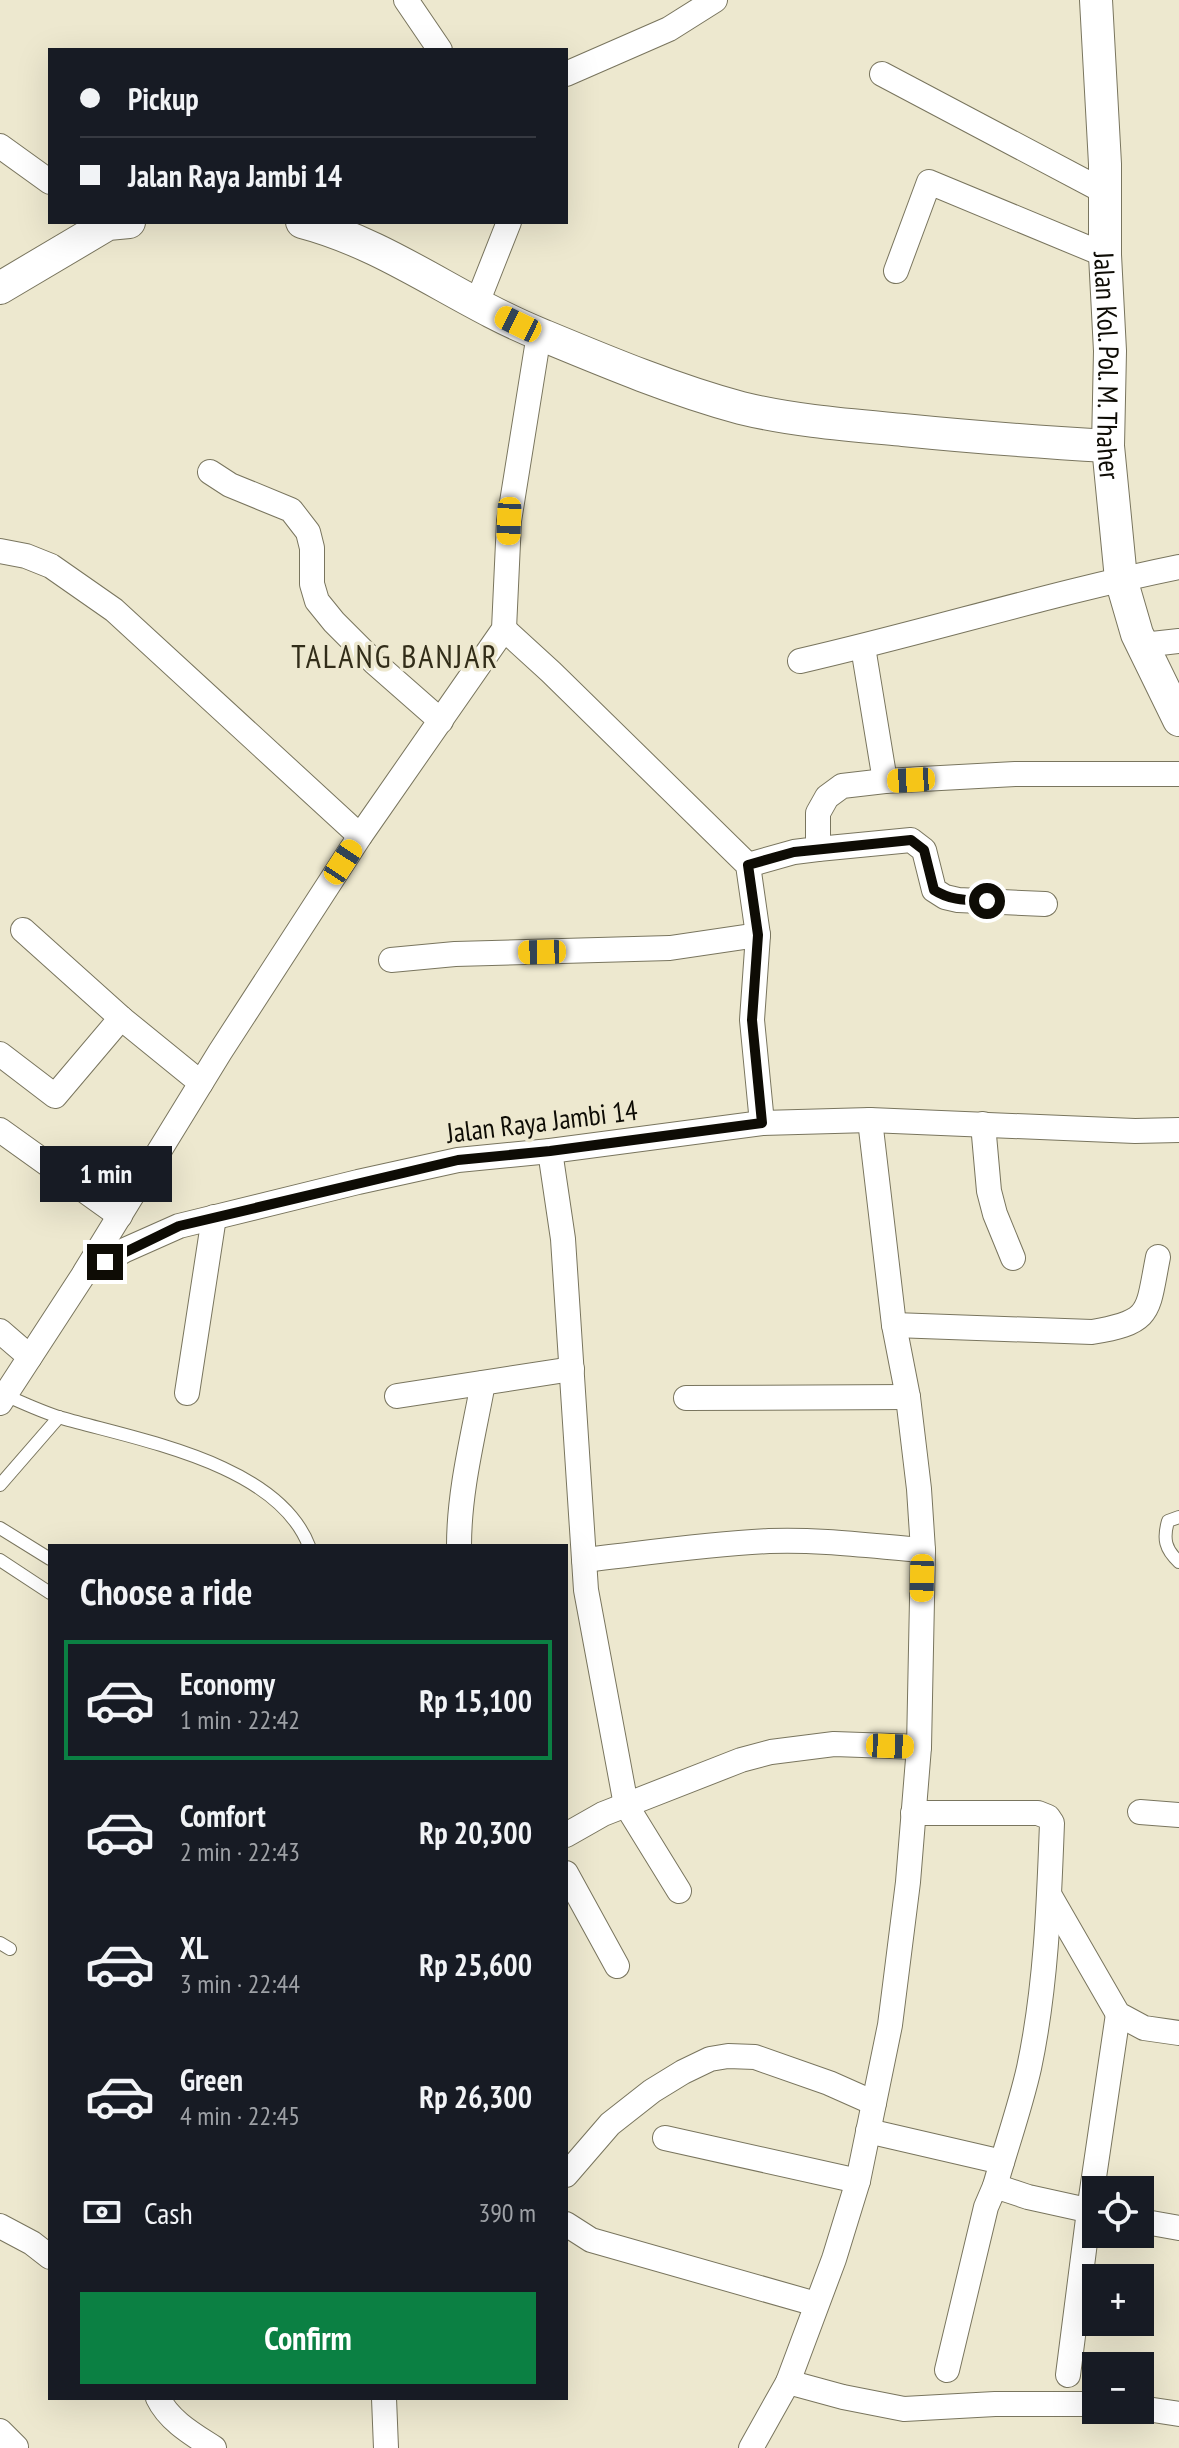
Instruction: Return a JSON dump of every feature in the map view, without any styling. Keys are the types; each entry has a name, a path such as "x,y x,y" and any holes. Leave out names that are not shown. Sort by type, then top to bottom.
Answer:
{"street":[{"path":"406,0 439,48"},
{"path":"568,73 669,29 715,0"},
{"name":"Jalan Kol. Pol. M. Thaher","path":"1095,1 1110,351 1108,446 1121,579 1137,634 1179,720"},
{"path":"882,74 1105,192"},
{"path":"0,146 48,181"},
{"path":"896,271 929,182 1105,255"},
{"path":"0,288 112,224"},
{"path":"309,224 341,233 389,254 539,334 690,392 766,413 863,427 1108,446"},
{"path":"477,303 508,224"},
{"path":"84,1274 201,1083 360,836 504,629 509,521 539,334"},
{"path":"210,472 230,485 291,510 308,532 312,548 312,584 317,601 375,663 441,721"},
{"path":"0,551 26,556 51,566 114,610 360,836"},
{"path":"800,661 1179,567"},
{"path":"504,629 748,865 758,935 752,1020 762,1123"},
{"path":"1143,645 1179,641"},
{"path":"863,647 885,781"},
{"path":"818,849 818,813 827,797 842,786 1015,774 1179,774"},
{"path":"748,865 794,852 911,840 924,850 934,890 945,897 1045,904"},
{"path":"23,930 121,1018 201,1083"},
{"path":"391,960 455,954 670,948 758,935"},
{"path":"0,1054 55,1096 121,1018"},
{"path":"751,2448 788,2382 834,2259 858,2181 890,2025 908,1882 919,1747 923,1550 908,1397 894,1325 870,1120"},
{"name":"Jalan Raya Jambi 14","path":"2,1399 84,1274 125,1250 179,1226 458,1160 762,1123 870,1120 1135,1131 1179,1130"},
{"path":"983,1124 989,1191 1013,1258"},
{"path":"0,1130 120,1216"},
{"path":"550,1151 563,1239 584,1560 576,1593 626,1805 679,1891"},
{"path":"187,1393 214,1217"},
{"path":"894,1325 1092,1332 1121,1328 1141,1317 1149,1304 1158,1257"},
{"path":"0,1331 30,1357"},
{"path":"397,1396 572,1369"},
{"path":"459,1544 463,1487 483,1383"},
{"path":"686,1398 908,1397"},
{"path":"584,1560 771,1541 923,1550"},
{"path":"568,1834 603,1814 741,1760 771,1752 834,1744 919,1747"},
{"path":"1140,1812 1179,1815"},
{"path":"913,1813 1038,1813 1048,1817 1052,1823 1043,1983 1029,2068 986,2207 947,2370"},
{"path":"568,1877 617,1966"},
{"path":"1050,1896 1118,2014 1144,2028 1179,2033"},
{"path":"1097,2176 1118,2014"},
{"path":"568,2173 610,2124 652,2091 710,2059 755,2057 829,2083 874,2103"},
{"path":"868,2131 1002,2162"},
{"path":"665,2138 858,2181"},
{"path":"995,2186 1082,2208"},
{"path":"1154,2224 1179,2228"},
{"path":"568,2225 591,2240 816,2304"},
{"path":"0,2226 48,2255"},
{"path":"1068,2375 1087,2248"},
{"path":"788,2382 904,2409 995,2404 1082,2404"},
{"path":"159,2400 183,2428 214,2448"},
{"path":"384,2400 386,2448"},
{"path":"1154,2410 1179,2414"},
{"path":"0,2431 16,2447"}],"lane":[{"path":"2,1399 177,1450 224,1468 274,1498 303,1530 308,1544"},
{"path":"0,1485 59,1417"},
{"path":"1179,1517 1168,1521 1165,1531 1169,1553 1179,1562"},
{"path":"0,1528 48,1558"},
{"path":"0,1560 48,1592"}],"district":[{"name":"TALANG BANJAR","path":"395,656"}],"route":[{"path":"105,1262 179,1226 458,1160 762,1123 752,1020 758,935 748,865 794,852 911,840 924,850 934,890 958,900 987,901"}]}
